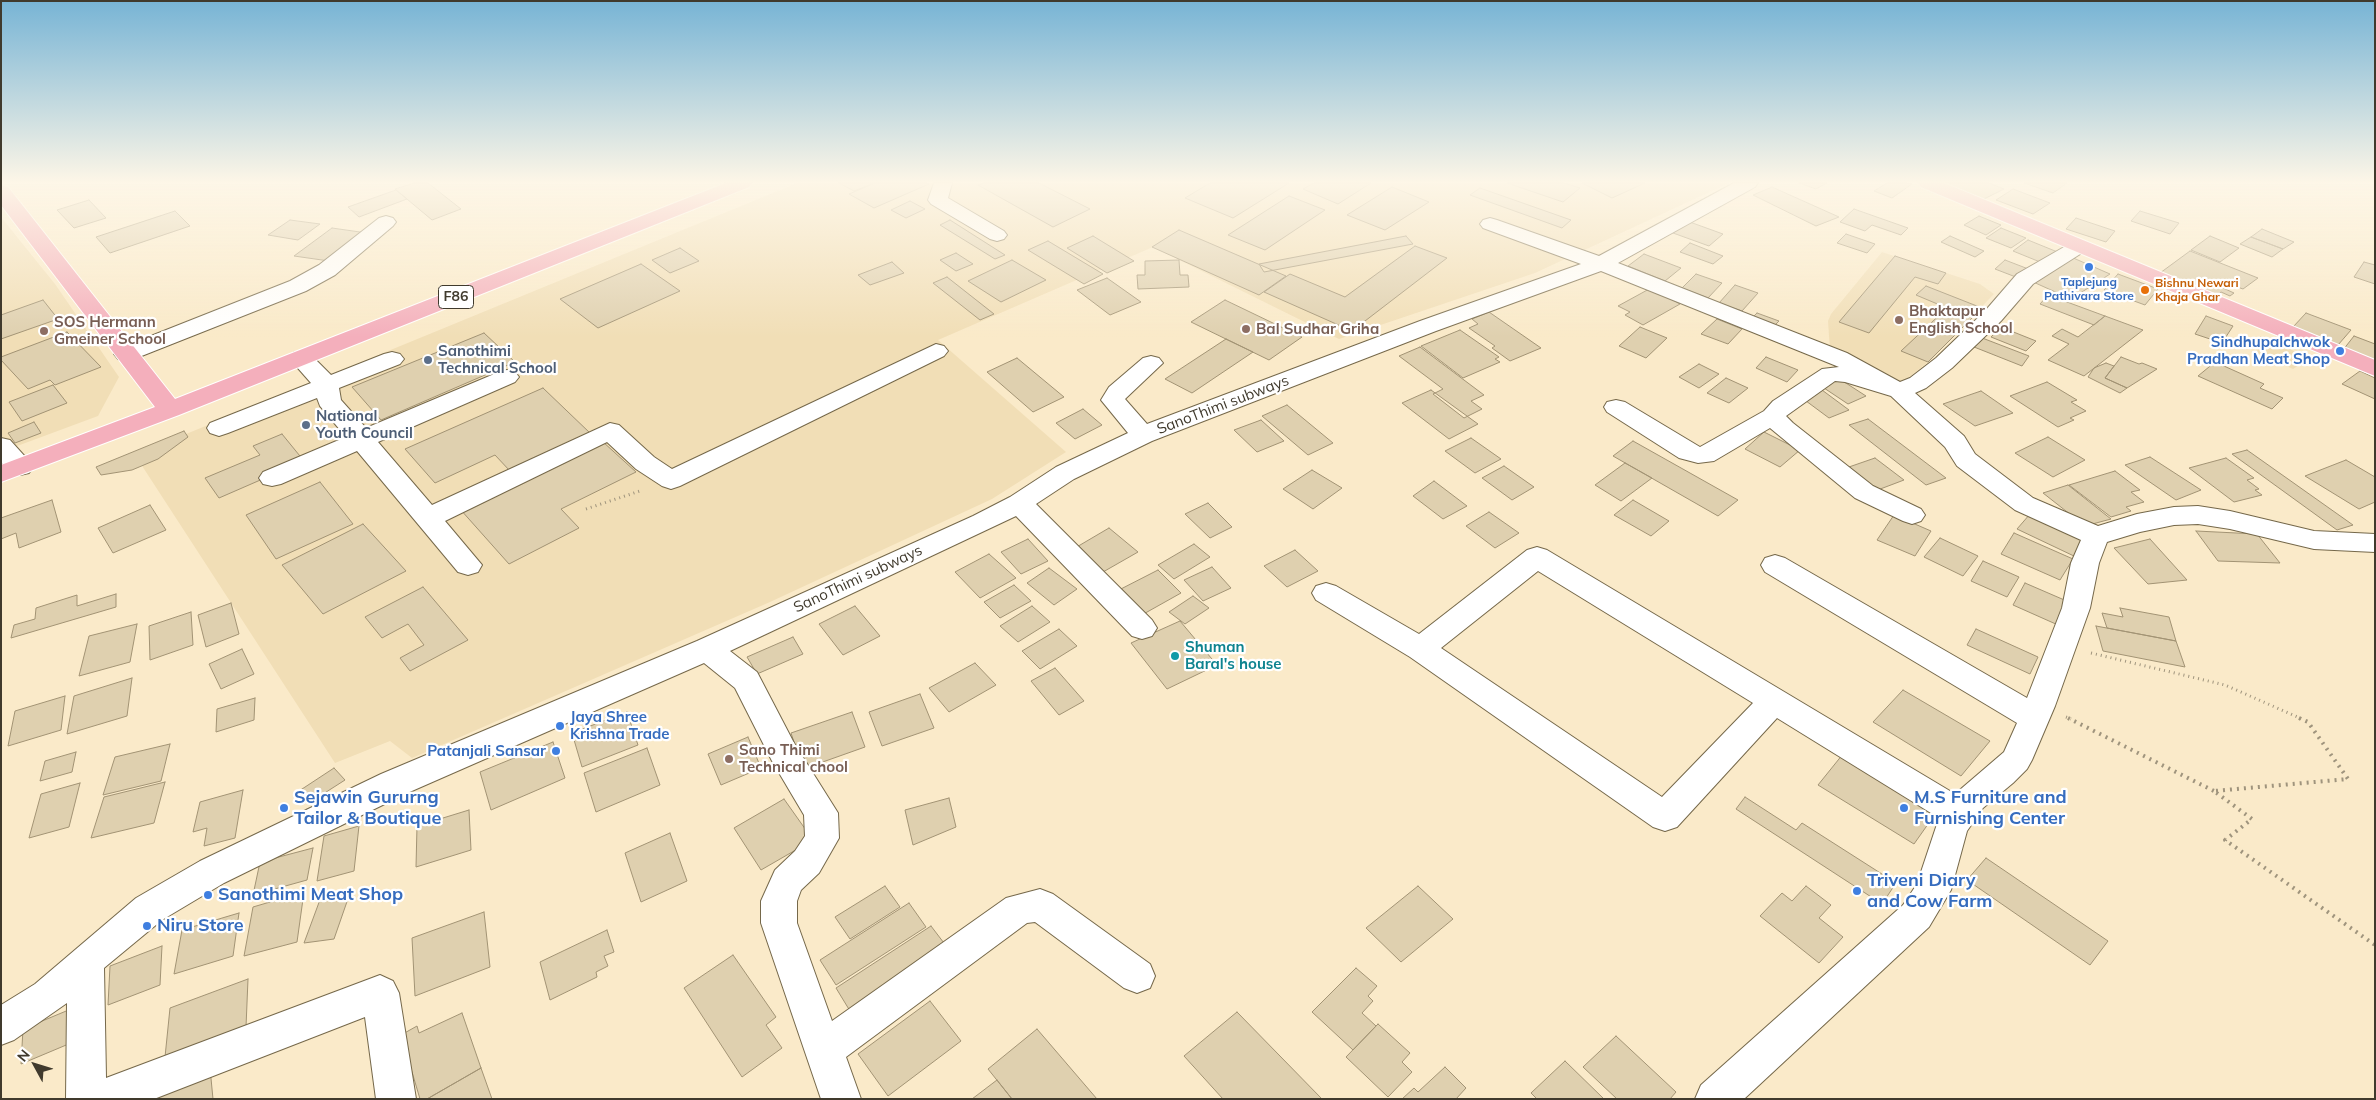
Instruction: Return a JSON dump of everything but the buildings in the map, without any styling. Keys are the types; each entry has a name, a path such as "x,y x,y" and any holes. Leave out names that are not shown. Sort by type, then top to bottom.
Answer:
{"main road":[{"path":"34,234 170,410"},
{"name":"F86","path":"10,470 170,410 613,234"},
{"path":"2048,234 2375,370"}],"street":[{"path":"126,354 298,286 327,270 371,234"},
{"path":"1518,234 1600,264 1839,358 1898,391 1955,442 1966,460 2024,504 2096,536 2137,523 2174,516 2198,515 2314,540 2375,543"},
{"name":"SanoThimi subways","path":"1,1027 48,996 86,961 149,909 212,872 393,784 707,649 983,522 1019,503 1065,473 1143,435 1428,326 1600,264 1654,234"},
{"path":"1616,407 1688,452 1705,455 1773,416 1782,406 1830,374 1846,375 1898,391 1918,383 1944,363 1992,316 2025,279 2078,247"},
{"path":"428,518 610,430 645,463 671,480 936,351"},
{"path":"301,358 327,385 329,401 468,565"},
{"path":"219,428 392,359"},
{"path":"1143,435 1113,400 1117,392 1151,363"},
{"path":"272,478 506,377"},
{"path":"1773,416 1784,429 1864,492 1912,515"},
{"path":"1,446 10,470"},
{"path":"1019,503 1142,628"},
{"path":"1715,1099 1916,916 1933,890 1952,826 1971,798 2002,774 2016,760 2038,712 2076,608 2085,563 2096,536"},
{"path":"1420,649 1537,557 1960,814"},
{"path":"1775,565 2038,712"},
{"path":"1326,592 1420,649 1665,817 1774,701"},
{"path":"707,649 746,680 783,752 821,813 822,838 807,862 787,881 779,901 779,923 841,1099"},
{"path":"824,1050 1019,909 1040,905 1137,976"},
{"path":"86,961 86,1099"},
{"path":"103,1099 380,993 396,1099"}],"path":[{"path":"586,509 671,480"},
{"path":"2061,646 2225,685 2308,722 2348,779 2214,791"},
{"path":"2038,712 2078,722 2214,791 2252,819 2225,840 2375,945"}],"shaded area":[{"name":"SOS Hermann Gmeiner School","path":"1,234 15,234 55,284 119,377 98,416 1,452"},
{"path":"672,234 1618,234 1535,273 1339,339 1153,247 938,340 1066,452 992,499 770,602 412,758 390,741 335,763 135,455"},
{"name":"Bhaktapur English School","path":"1882,252 1980,284 1994,294 1928,362 1897,387 1830,350 1828,321 1831,314"},
{"path":"2260,336 2310,358 2293,369 2257,353"}],"place":[{"name":"Taplejung Pathivara Store","path":"2089,267"},
{"name":"Bishnu Newari Khaja Ghar","path":"2145,290"},
{"name":"Bhaktapur English School","path":"1899,320"},
{"name":"Bal Sudhar Griha","path":"1246,329"},
{"name":"SOS Hermann Gmeiner School","path":"44,331"},
{"name":"Sindhupalchwok Pradhan Meat Shop","path":"2340,351"},
{"name":"Sanothimi Technical School","path":"428,360"},
{"name":"National Youth Council","path":"306,425"},
{"name":"Shuman Baral's house","path":"1175,656"},
{"name":"Jaya Shree Krishna Trade","path":"560,726"},
{"name":"Patanjali Sansar","path":"556,751"},
{"name":"Sano Thimi Technical chool","path":"729,759"},
{"name":"Sejawin Gururng Tailor & Boutique","path":"284,808"},
{"name":"M.S Furniture and Furnishing Center","path":"1904,808"},
{"name":"Triveni Diary and Cow Farm","path":"1857,891"},
{"name":"Sanothimi Meat Shop","path":"208,895"},
{"name":"Niru Store","path":"147,926"}]}
